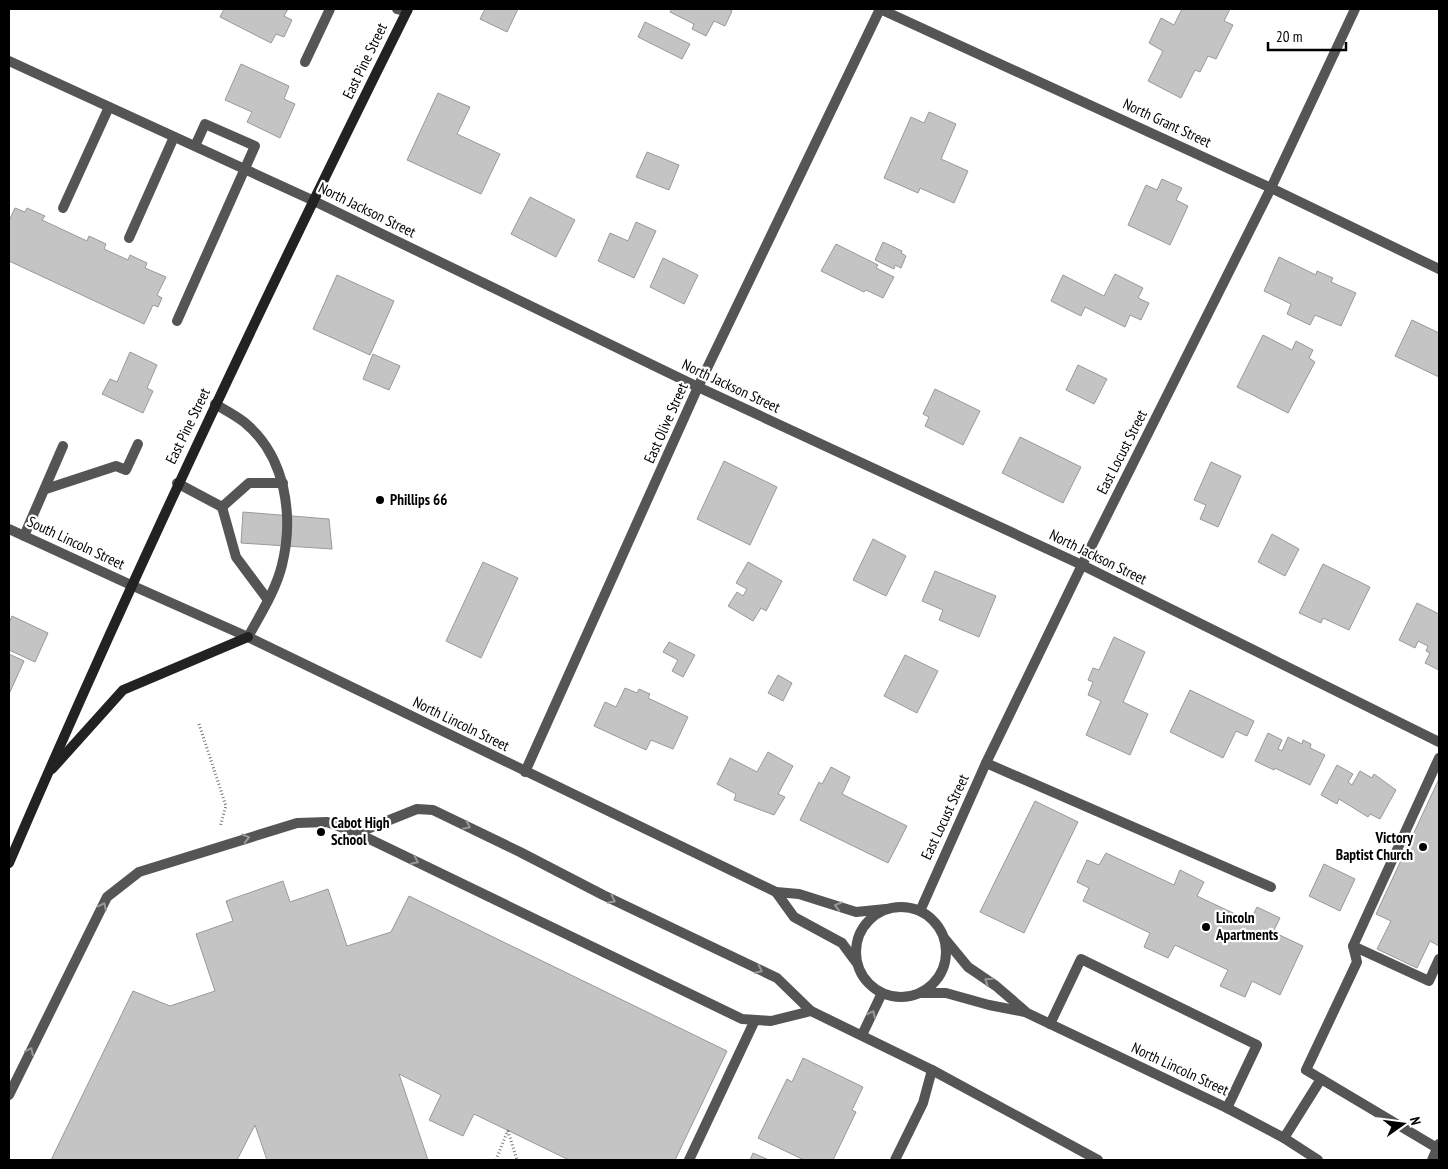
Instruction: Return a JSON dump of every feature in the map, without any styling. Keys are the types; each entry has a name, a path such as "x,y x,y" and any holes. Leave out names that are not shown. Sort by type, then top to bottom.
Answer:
{"main road":[{"name":"East Pine Street","path":"9,862 177,483 404,10"},
{"path":"46,776 124,690 248,637"}],"street":[{"path":"304,62 330,9"},
{"name":"North Grant Street","path":"880,9 1271,188 1439,269"},
{"name":"East Olive Street","path":"525,772 698,387 880,9"},
{"name":"East Locust Street","path":"920,911 986,764 1082,566 1271,188 1354,9"},
{"name":"North Jackson Street","path":"9,60 312,200 698,387 1082,566 1439,742"},
{"path":"63,208 108,107"},
{"path":"176,321 255,146 205,124 195,146"},
{"path":"129,238 174,137"},
{"path":"215,404 245,423 267,448 283,483 288,524 282,566 268,600 248,637"},
{"path":"46,489 116,466 126,470 138,444"},
{"path":"24,536 63,446"},
{"path":"177,483 222,507 236,557 268,600"},
{"path":"222,507 249,483 283,483"},
{"name":"South Lincoln Street","path":"9,529 131,585"},
{"name":"North Lincoln Street","path":"131,585 248,637 776,892 799,894 856,912 898,906 920,911 938,926 943,936 968,967 996,986 1025,1012"},
{"path":"1432,1160 1438,1146 1306,1070 1357,962 1353,946 1439,758"},
{"path":"986,764 1271,887"},
{"path":"357,833 417,809 433,810 520,852 603,896 776,978 811,1011 932,1070 1098,1160"},
{"path":"9,1095 107,897 139,872 297,823 327,822 357,833 742,1018 771,1021 811,1011"},
{"name":"North Lincoln Street","path":"776,892 794,917 842,943 869,984 882,993 898,997 920,993 946,993 989,1005 1025,1012 1227,1108 1284,1138 1318,1160"},
{"path":"858,965 856,954 860,932 876,914 886,909"},
{"path":"920,993 933,984 942,970 945,959 943,936"},
{"path":"1353,946 1429,981 1439,959"},
{"path":"1050,1024 1081,959 1257,1046 1227,1108"},
{"path":"862,1035 882,993"},
{"path":"689,1160 754,1020"},
{"path":"895,1160 923,1103 932,1070"},
{"path":"1284,1138 1321,1079"}],"path":[{"path":"199,724 226,806 219,830 223,845"},
{"path":"496,1160 508,1130 518,1160"}],"building":[{"path":"224,9 288,9 284,16 292,20 284,37 276,34 271,43 220,17"},
{"path":"485,9 518,9 507,32 480,19"},
{"path":"672,9 728,9 732,11 725,26 714,21 706,36 692,29 694,24 670,12"},
{"path":"1182,9 1230,9 1224,21 1233,25 1216,59 1208,56 1200,72 1195,70 1181,98 1148,81 1163,51 1149,43 1161,18 1174,25"},
{"path":"645,22 690,44 682,59 638,37"},
{"path":"241,64 289,86 284,99 295,104 280,138 247,122 252,112 225,100"},
{"path":"438,93 470,107 457,134 500,154 481,194 407,160"},
{"path":"929,112 956,124 941,159 968,171 954,203 920,188 918,193 884,178 911,117 924,123"},
{"path":"647,152 679,165 669,190 636,177"},
{"path":"1162,179 1182,188 1176,200 1188,206 1170,245 1128,225 1146,185 1157,190"},
{"path":"530,197 575,220 556,257 511,234"},
{"path":"15,208 25,212 27,208 45,216 42,220 87,241 89,236 106,244 104,249 128,260 130,255 147,263 145,268 166,277 157,295 162,298 158,307 153,305 144,324 9,261 9,221"},
{"path":"636,222 656,231 634,278 598,261 610,233 628,241"},
{"path":"883,242 902,251 901,253 906,256 901,268 895,265 894,269 875,260"},
{"path":"836,244 878,265 876,268 894,277 883,298 866,290 864,292 821,271"},
{"path":"1279,257 1316,275 1317,271 1333,278 1331,282 1356,293 1341,326 1315,315 1310,325 1287,314 1291,304 1264,291"},
{"path":"663,258 698,275 684,304 650,287"},
{"path":"1115,274 1143,288 1138,298 1149,303 1141,320 1130,315 1125,327 1085,307 1081,316 1051,301 1063,275 1104,296"},
{"path":"337,275 394,301 370,355 313,329"},
{"path":"1412,320 1439,333 1439,377 1395,356"},
{"path":"1263,335 1292,350 1296,341 1313,350 1309,358 1315,362 1288,413 1237,387"},
{"path":"130,352 157,365 147,388 153,391 143,413 102,394 110,379 117,382"},
{"path":"373,354 400,366 389,390 363,379"},
{"path":"1078,365 1107,379 1094,404 1066,390"},
{"path":"935,389 980,411 963,445 925,426 929,417 923,414"},
{"path":"1020,437 1081,467 1063,503 1002,473"},
{"path":"724,461 777,487 750,545 697,519"},
{"path":"1211,462 1241,476 1218,527 1200,519 1206,505 1194,500"},
{"path":"243,512 329,519 332,549 241,543"},
{"path":"1272,534 1299,549 1285,576 1258,562"},
{"path":"873,539 906,556 886,596 853,580"},
{"path":"483,562 518,578 481,658 446,641"},
{"path":"748,562 782,581 766,611 761,608 753,621 728,606 737,592 743,596 747,589 736,583"},
{"path":"1323,564 1370,587 1349,630 1323,618 1321,623 1299,613"},
{"path":"935,571 996,596 979,637 939,620 943,610 922,601"},
{"path":"1417,603 1439,614 1439,670 1425,663 1430,653 1426,651 1428,646 1418,641 1415,648 1399,640"},
{"path":"12,616 48,633 35,662 9,650 9,623"},
{"path":"1114,637 1145,652 1123,702 1148,714 1130,755 1086,735 1101,701 1088,695 1093,682 1088,680 1093,668 1099,670"},
{"path":"669,642 695,655 683,677 672,671 678,660 663,652"},
{"path":"9,654 24,661 9,694"},
{"path":"905,655 938,671 917,713 884,696"},
{"path":"778,675 792,683 783,701 768,693"},
{"path":"625,688 637,693 639,689 650,694 648,698 688,717 673,749 651,740 646,750 594,726 605,702 616,707"},
{"path":"1190,690 1254,721 1247,736 1236,731 1223,758 1170,732"},
{"path":"1268,733 1282,740 1278,749 1282,751 1288,737 1302,744 1303,740 1311,744 1310,748 1325,755 1310,785 1275,768 1274,770 1255,761"},
{"path":"768,752 793,766 778,794 785,797 774,815 734,800 736,794 717,784 730,758 757,772"},
{"path":"1337,765 1353,774 1348,782 1352,785 1360,771 1372,778 1374,774 1396,790 1380,819 1370,814 1368,817 1339,799 1337,804 1321,795"},
{"path":"831,767 850,777 842,794 907,826 888,863 800,820 819,782 822,784"},
{"name":"Victory Baptist Church","path":"1439,779 1439,946 1430,941 1417,968 1377,949 1391,921 1376,914"},
{"path":"1035,801 1078,822 1024,933 980,912"},
{"name":"Lincoln Apartments","path":"1106,853 1174,885 1180,870 1204,882 1197,896 1250,921 1257,907 1280,918 1273,932 1303,946 1280,995 1252,981 1245,997 1220,986 1228,970 1175,945 1168,958 1144,947 1150,933 1083,901 1089,888 1077,882 1087,860 1099,865"},
{"path":"1324,864 1355,879 1340,911 1309,896"},
{"path":"283,881 290,902 328,889 347,946 391,932 409,896 727,1051 675,1160 569,1160 474,1114 463,1136 429,1120 441,1095 399,1074 428,1160 267,1160 255,1125 237,1160 51,1160 133,991 170,1006 215,991 196,934 233,921 226,901"},
{"path":"803,1058 863,1087 852,1110 856,1112 833,1160 804,1160 758,1138 787,1079 792,1082"},
{"path":"753,1153 769,1160 750,1160"}],"place":[{"name":"Phillips 66","path":"380,500"},
{"name":"Cabot High School","path":"321,832"},
{"name":"Victory Baptist Church","path":"1423,847"},
{"name":"Lincoln Apartments","path":"1206,927"}]}
